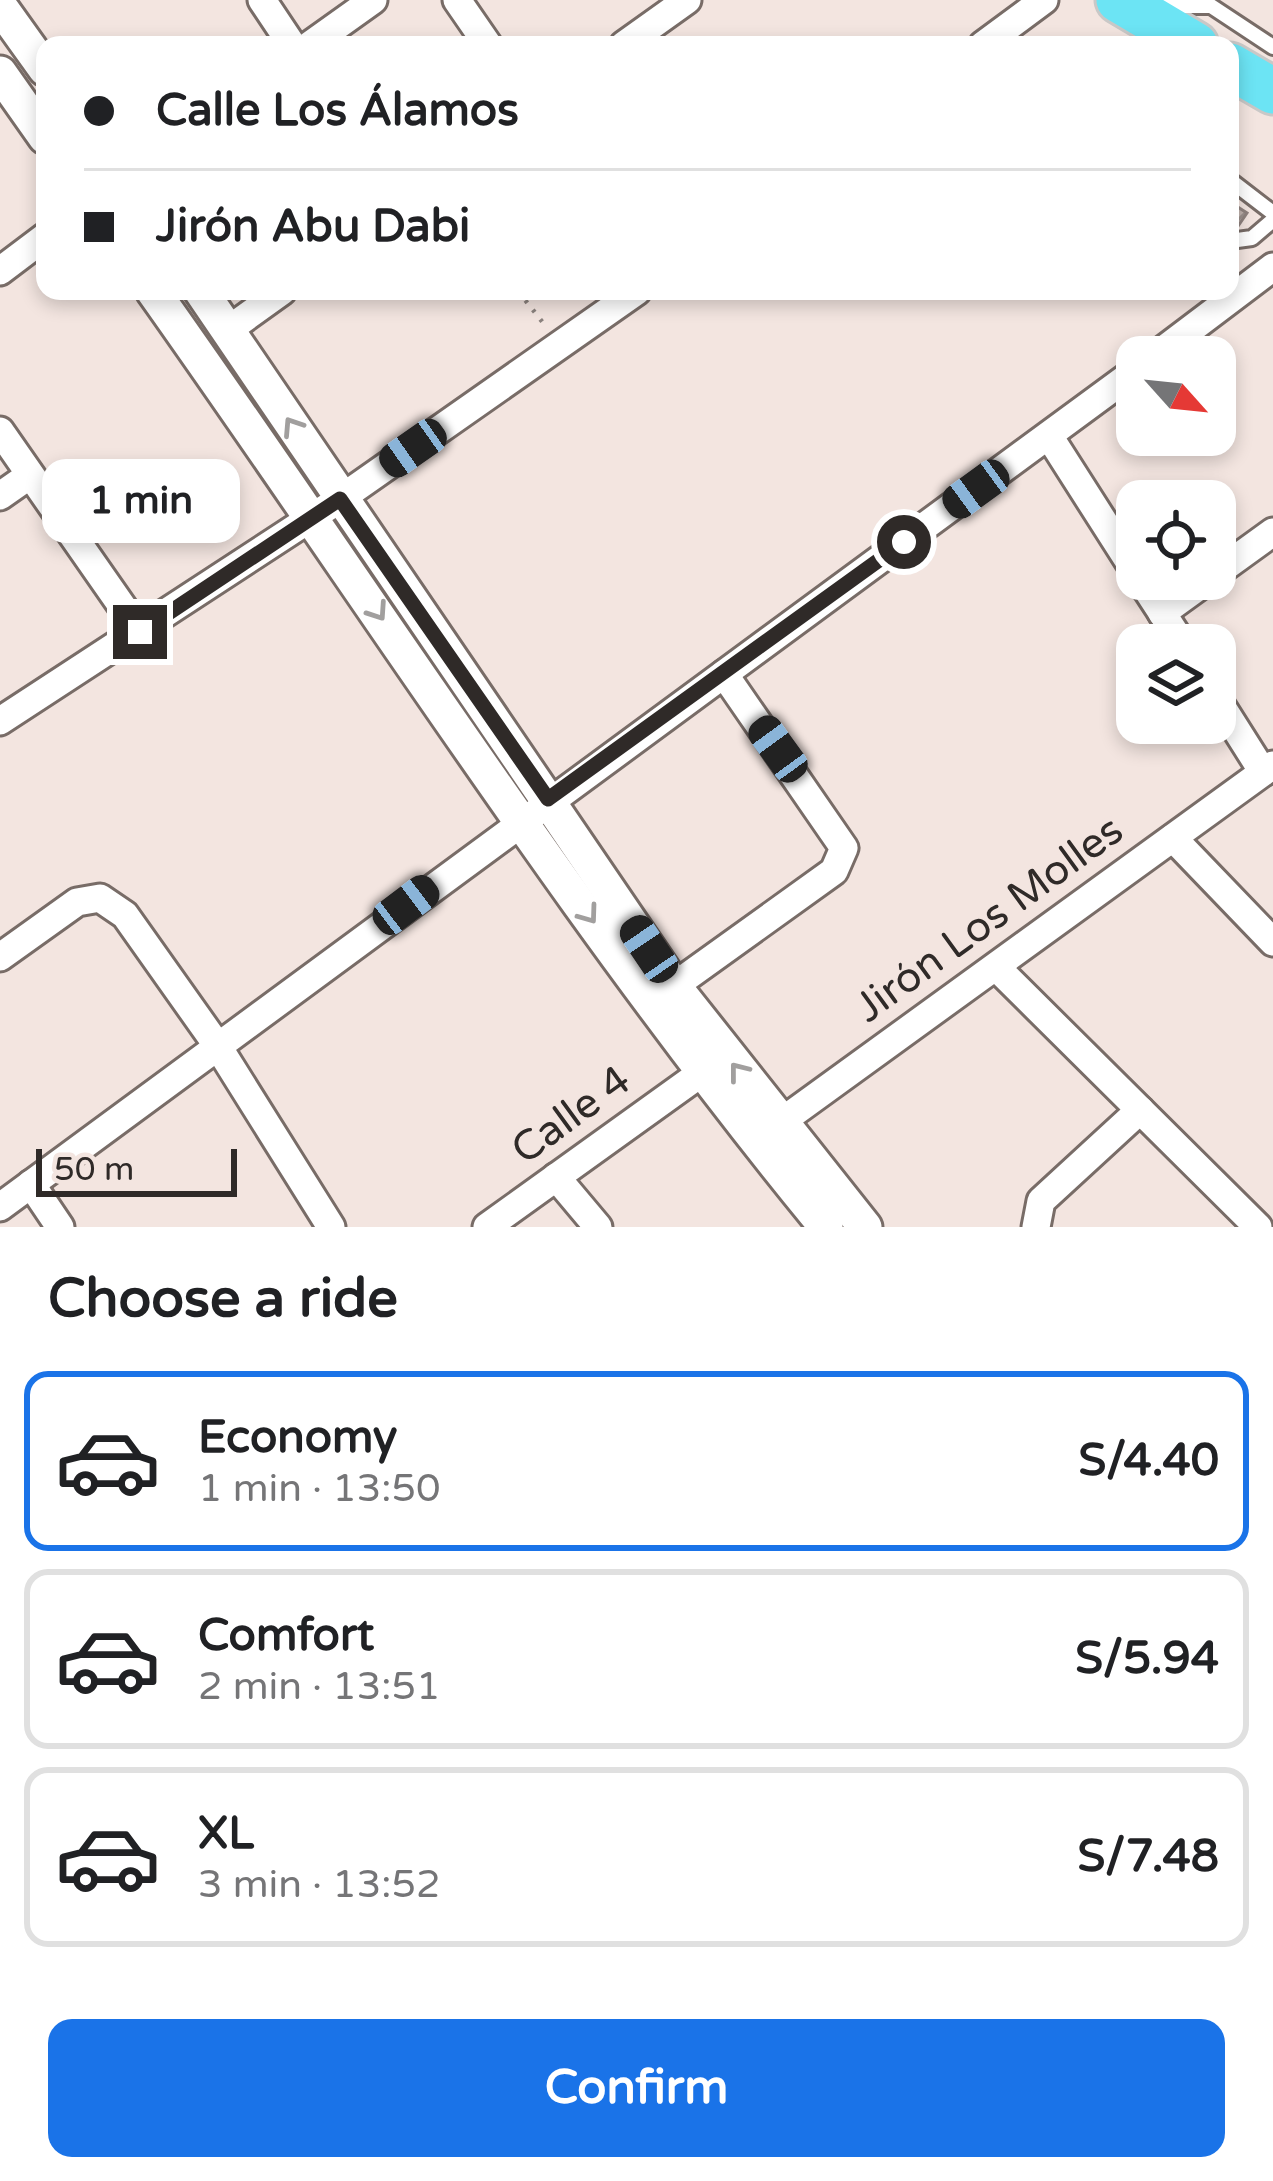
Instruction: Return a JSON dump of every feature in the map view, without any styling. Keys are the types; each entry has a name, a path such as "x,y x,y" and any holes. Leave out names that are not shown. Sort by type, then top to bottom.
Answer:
{"highway":[{"path":"1239,71 1273,91"}],"street":[{"path":"262,0 286,36"},
{"path":"323,36 373,0"},
{"path":"457,0 482,36"},
{"path":"637,36 687,0"},
{"path":"992,36 1026,4"},
{"path":"0,6 36,56"},
{"path":"0,73 36,124"},
{"path":"0,271 36,243"},
{"path":"1239,293 1273,268"},
{"path":"160,300 326,507 548,799 674,986 826,1227"},
{"path":"207,300 326,507 519,820 704,1071 865,1227"},
{"path":"228,329 269,300"},
{"path":"0,721 326,507 624,300"},
{"path":"1182,336 1230,300"},
{"path":"0,1207 519,820 1116,386"},
{"path":"0,431 140,632"},
{"path":"1049,436 1116,540"},
{"path":"0,496 30,475"},
{"path":"1236,559 1273,532"},
{"path":"1154,600 1169,624"},
{"path":"1162,613 1180,600"},
{"path":"674,986 834,871 844,848 724,674"},
{"path":"1236,725 1268,768"},
{"name":"Jirón Los Molles","path":"767,1132 1268,768"},
{"path":"1173,838 1273,942"},
{"path":"0,957 77,902 100,898 125,915 217,1045 331,1227"},
{"path":"996,967 1258,1227"},
{"name":"Calle 4","path":"487,1227 704,1071"},
{"path":"1036,1227 1041,1201 1140,1110"},
{"path":"556,1177 598,1227"},
{"path":"31,1184 60,1227"}],"lane":[{"path":"1154,24 1211,6 1273,47"},
{"path":"1239,188 1273,216 1252,238 1239,240"}],"path":[{"path":"525,300 560,346"}],"route":[{"path":"140,632 340,499 548,799 904,542"}]}
